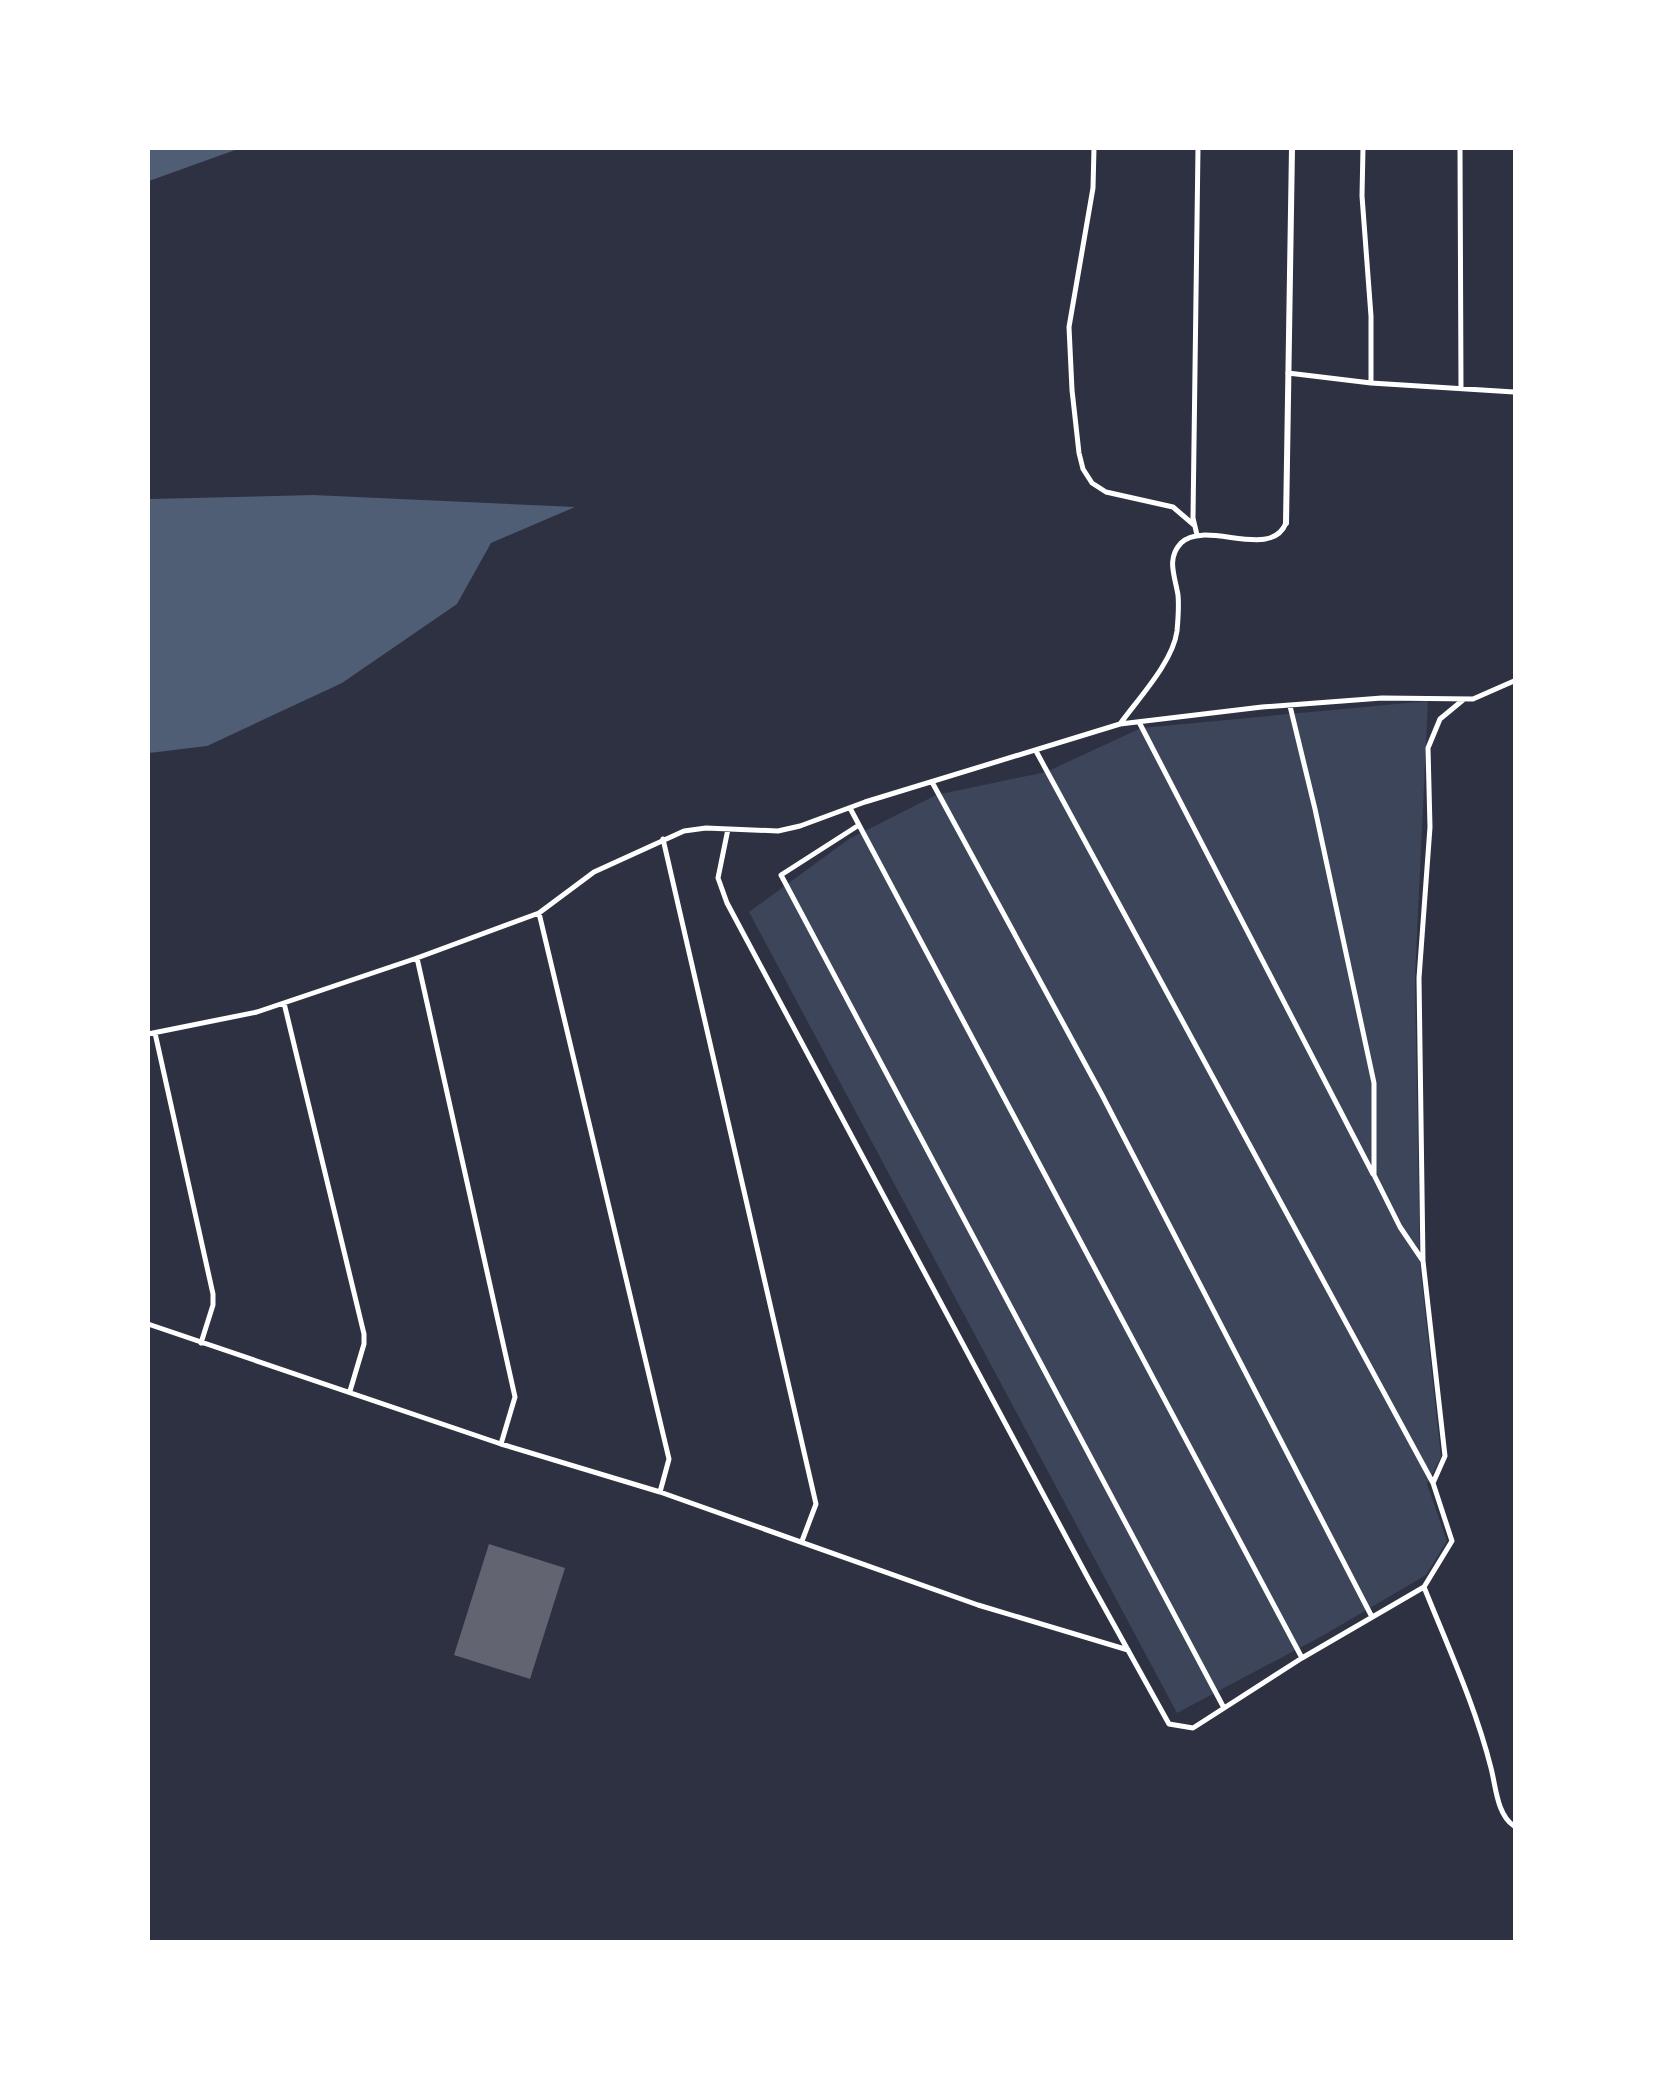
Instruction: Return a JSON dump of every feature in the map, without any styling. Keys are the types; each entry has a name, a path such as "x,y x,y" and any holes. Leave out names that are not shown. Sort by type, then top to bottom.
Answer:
{"street":[{"path":"1094,148 1094,188 1069,327 1072,390 1083,470 1092,483 1106,492 1173,507 1194,525"},
{"path":"1197,535 1194,525 1198,148"},
{"path":"1120,724 1167,659 1177,634 1178,596 1172,560 1183,542 1197,535 1262,539 1278,535 1286,523 1292,148"},
{"path":"1363,148 1362,196 1371,316 1371,383"},
{"path":"1460,148 1461,388"},
{"path":"1288,373 1371,383 1515,392"},
{"path":"148,1034 257,1012 417,958 539,913 594,872 684,831 728,829 778,831 1120,724 1290,706 1411,697 1463,700 1484,696 1515,681"},
{"path":"1433,1483 1445,1456 1423,1261 1419,978 1430,827 1428,748 1440,719 1463,700"},
{"path":"1290,706 1318,820 1374,1083 1374,1175"},
{"path":"1139,722 1400,1227 1423,1261"},
{"path":"728,829 718,865 721,892 1169,1724 1193,1728 1302,1658 1424,1587 1452,1541 1433,1483 1036,751"},
{"path":"932,782 1108,1106 1372,1617"},
{"path":"850,808 1302,1658"},
{"path":"859,825 781,875 1224,1708"},
{"path":"663,839 816,1504 802,1540"},
{"path":"539,913 669,1459 660,1492"},
{"path":"417,958 515,1397 501,1444"},
{"path":"284,1003 364,1334 364,1344 350,1391"},
{"path":"155,1033 213,1294 213,1305 201,1343"},
{"path":"148,1324 501,1444 660,1492 802,1540 978,1605 1128,1650"},
{"path":"1424,1587 1480,1725 1501,1808 1509,1822 1515,1826"}],"shaded area":[{"path":"149,148 238,148 238,149 149,181"},
{"path":"313,495 575,507 491,543 457,604 342,683 207,746 149,753 149,499"},
{"path":"1428,701 1415,979 1420,1264 1441,1457 1427,1484 1447,1541 1426,1575 1324,1635 1177,1713 749,912 849,839 936,795 1046,772 1141,728"}],"building":[{"path":"489,1544 565,1568 530,1679 454,1655"}]}
